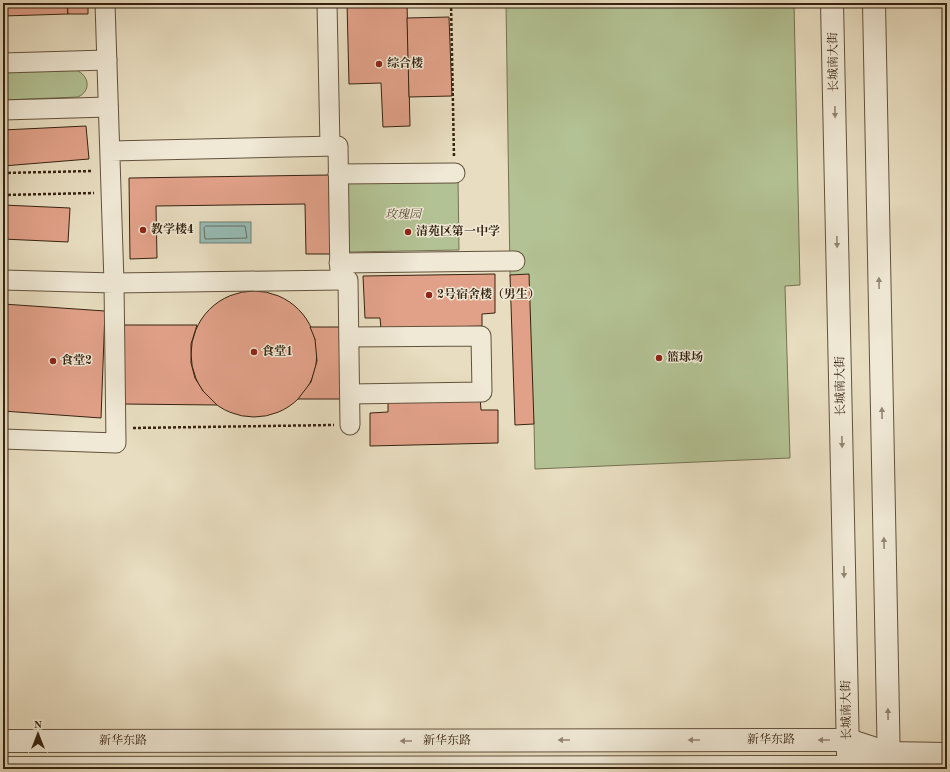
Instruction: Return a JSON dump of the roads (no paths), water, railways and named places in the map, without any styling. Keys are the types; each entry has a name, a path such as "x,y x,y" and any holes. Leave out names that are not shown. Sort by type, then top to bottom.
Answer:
{"street":[{"path":"3,439 116,443 114,283 105,3"},
{"path":"327,3 330,146"},
{"name":"长城南大街","path":"832,3 849,768"},
{"path":"874,3 889,761"},
{"path":"3,63 107,60"},
{"path":"3,110 108,107"},
{"path":"110,151 338,146 339,271 348,280 350,425"},
{"path":"338,174 455,173"},
{"path":"3,280 114,283 514,261"},
{"path":"349,337 481,336 482,392 350,394"},
{"name":"新华东路","path":"3,741 848,740 889,761"},
{"name":"新华东路","path":"3,768 849,768 889,761 947,754"}],"water":[{"path":"200,222 251,222 251,243 200,243"}],"place":[{"name":"综合楼","path":"379,64"},
{"name":"教学楼4","path":"143,230"},
{"name":"清苑区第一中学","path":"408,232"},
{"name":"2号宿舍楼（男生）","path":"429,295"},
{"name":"食堂1","path":"254,352"},
{"name":"篮球场","path":"659,358"},
{"name":"食堂2","path":"53,361"}],"park label":[{"name":"玫瑰园","path":"403,215"}]}
